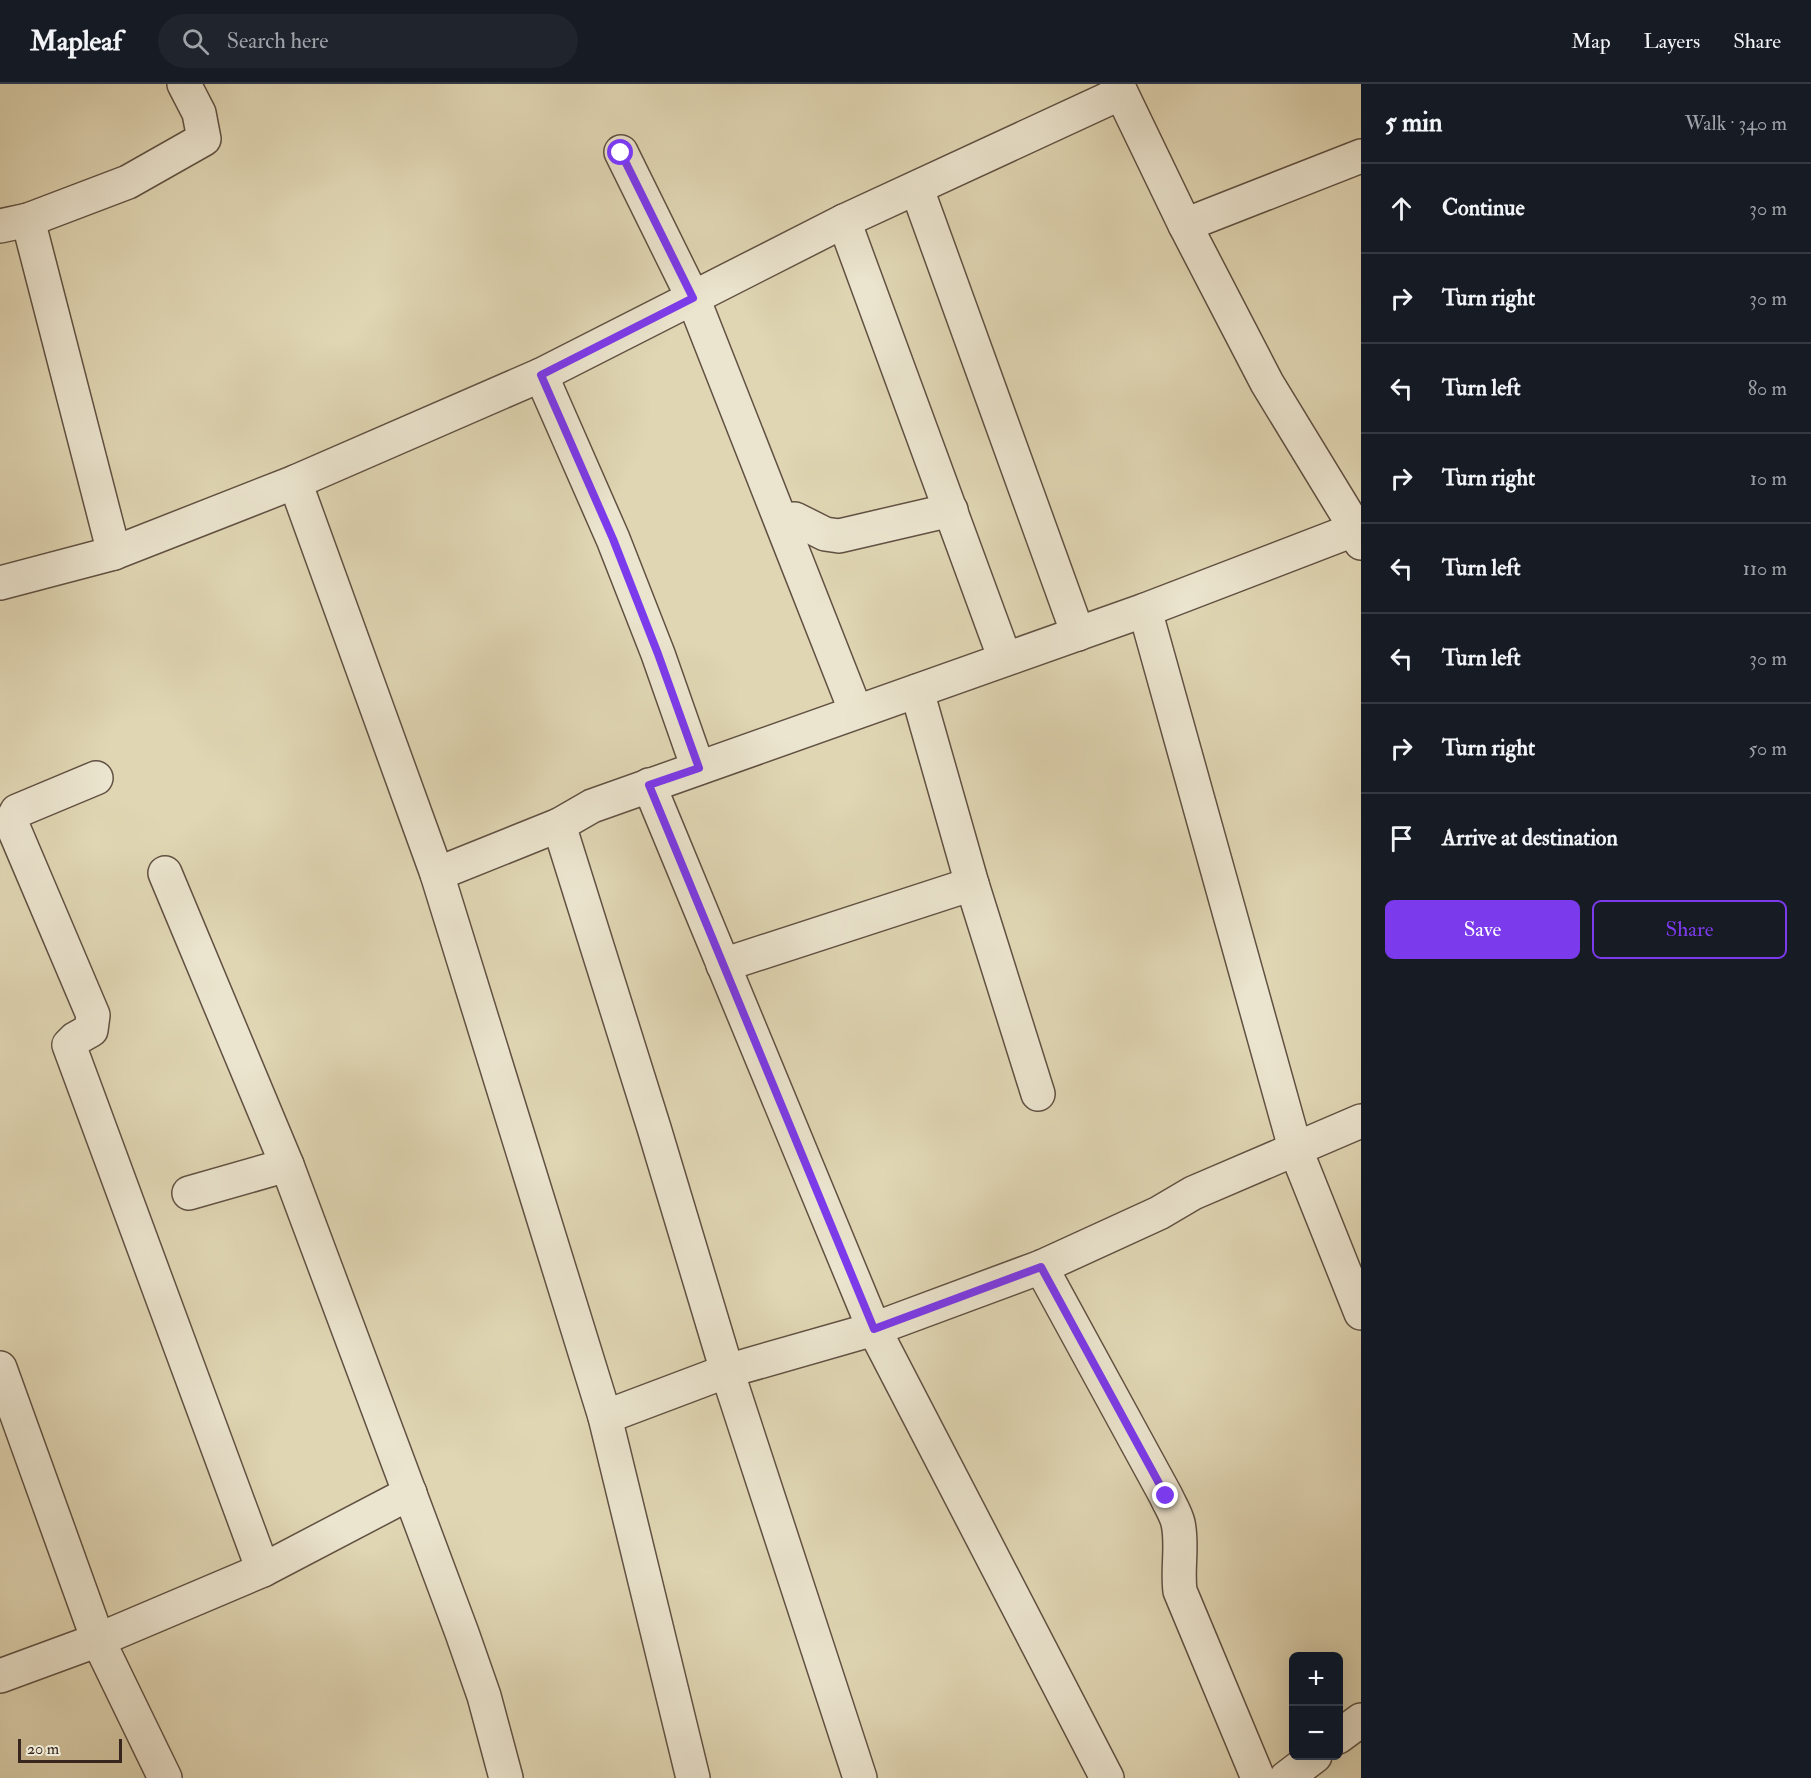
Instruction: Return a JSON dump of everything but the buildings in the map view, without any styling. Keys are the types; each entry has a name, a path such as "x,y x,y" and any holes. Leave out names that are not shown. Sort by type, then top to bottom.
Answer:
{"street":[{"path":"114,553 14,223 128,182 204,139 199,113 183,84"},
{"path":"1,576 114,553 295,483 541,375 844,221 917,189 1119,89 1185,225 1267,383 1359,533 592,806 559,825 437,874"},
{"path":"621,153 693,298 856,712"},
{"path":"1185,225 1361,156"},
{"path":"917,189 1078,634"},
{"path":"844,221 1005,659"},
{"path":"541,375 613,539 699,768"},
{"path":"295,483 437,874 605,1418 693,1778"},
{"path":"780,520 795,519 825,534 839,536 951,510"},
{"path":"1145,610 1295,1148 1361,1313"},
{"path":"917,691 972,884 1038,1094"},
{"path":"96,778 16,811 11,822 93,1015 91,1030 69,1045 263,1570"},
{"path":"649,785 874,1329 1107,1778"},
{"path":"559,825 727,1371 860,1778"},
{"path":"165,873 287,1166 484,1696 506,1778"},
{"path":"723,965 972,884"},
{"path":"605,1418 727,1371 874,1329 1041,1267 1159,1213 1193,1193 1361,1121"},
{"path":"189,1193 287,1166"},
{"path":"1041,1267 1178,1522 1181,1547 1178,1573 1180,1591 1258,1778"},
{"path":"0,1368 98,1640 165,1778"},
{"path":"0,1676 98,1640 263,1570 410,1493"},
{"path":"1343,1733 1361,1720"},
{"path":"1286,1778 1309,1760"}],"route":[{"path":"621,153 693,298 541,375 613,539 699,768 649,785 874,1329 1041,1267 1166,1496"}]}
